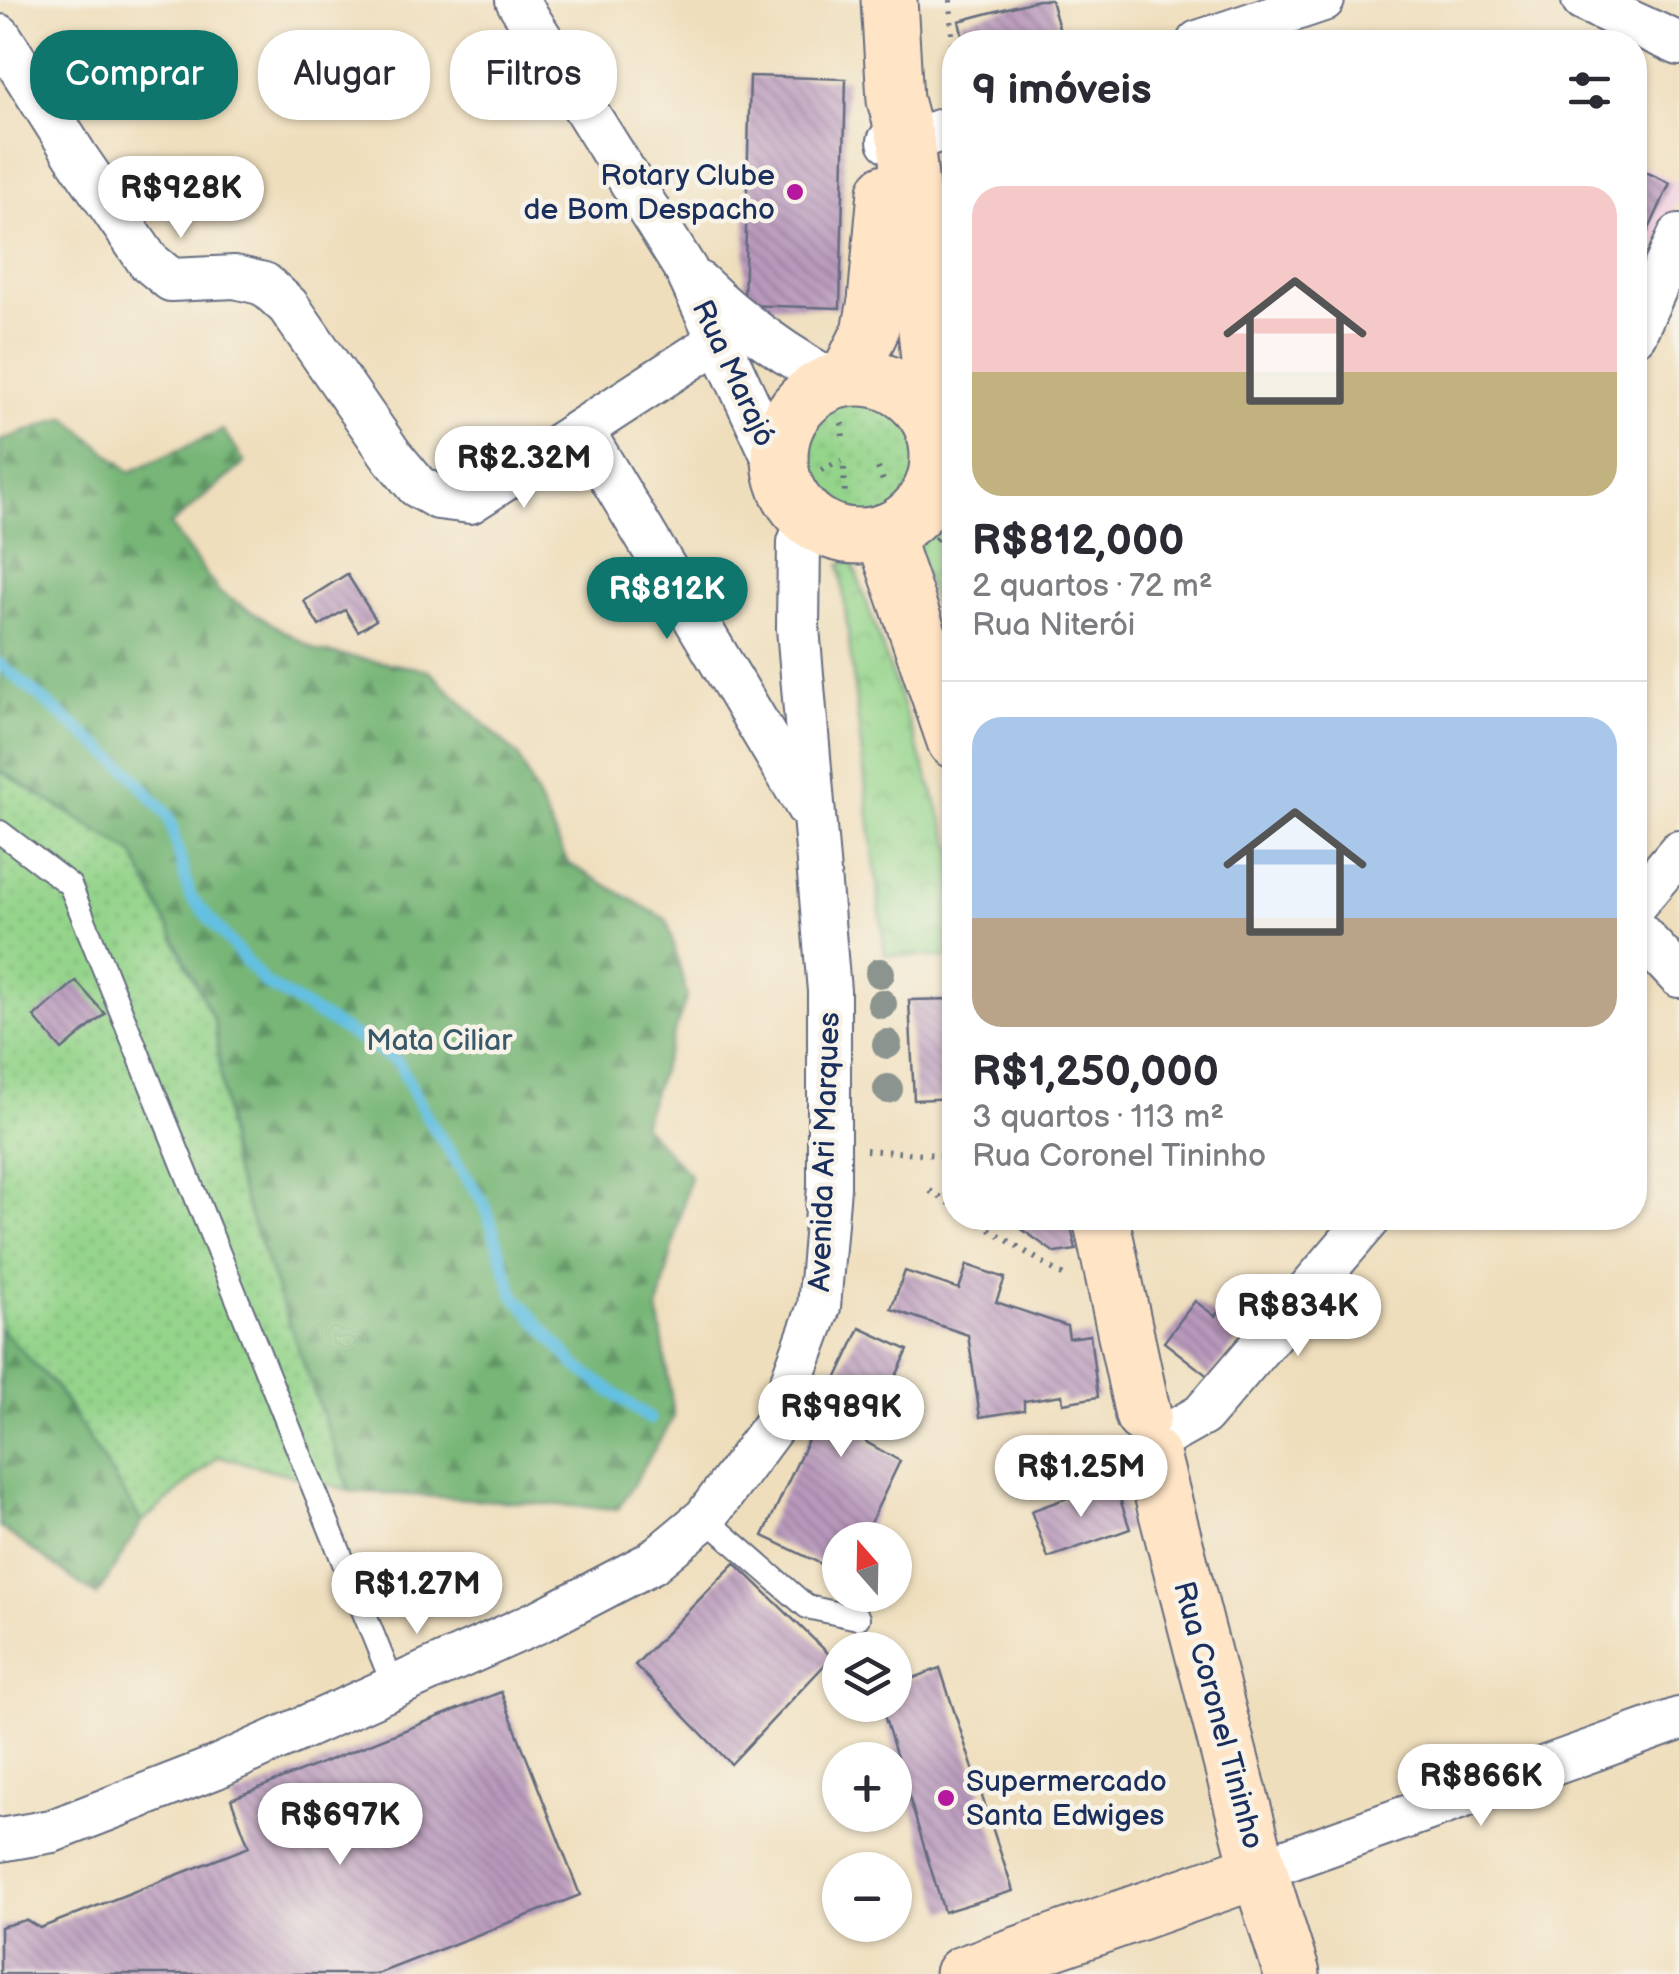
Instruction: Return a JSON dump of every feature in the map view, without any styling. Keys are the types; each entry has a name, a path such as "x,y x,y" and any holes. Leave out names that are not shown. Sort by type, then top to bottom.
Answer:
{"main road":[{"path":"889,0 911,126 928,354 942,446 936,477 925,501 906,520 884,532 858,536 832,532 795,497 780,450 786,424 801,403 822,387 841,380 873,379 898,388 918,404 942,446"},
{"path":"841,380 870,332 911,126"},
{"path":"884,532 942,703"},
{"name":"Rua Coronel Tininho","path":"1107,1230 1120,1312 1155,1434 1259,1870 1292,1974"},
{"path":"964,1974 1259,1870"}],"street":[{"name":"Rua Marajó","path":"517,0 686,270 795,497"},
{"path":"1234,30 1323,0"},
{"path":"1583,0 1679,44"},
{"path":"0,36 148,261 171,280 234,277 264,284 288,306 392,456 418,486 438,498 470,502 718,341"},
{"path":"1647,307 1679,236"},
{"name":"Rua Marajó","path":"686,270 755,333 790,358 841,380"},
{"path":"583,430 813,817"},
{"name":"Avenida Ari Marques","path":"0,1840 52,1831 214,1768 542,1620 651,1563 705,1518 777,1421 819,1308 829,1148 828,991 798,628 795,497"},
{"path":"1647,890 1679,852"},
{"path":"1647,942 1679,976"},
{"path":"1155,1434 1202,1415 1360,1230"},
{"path":"1259,1870 1679,1720"}],"lane":[{"path":"0,832 70,885 394,1687"},
{"path":"705,1518 807,1606 858,1618"}],"path":[{"path":"950,0 952,30"},
{"path":"829,1148 942,1155"},
{"path":"930,1191 942,1198"},
{"path":"991,1230 1120,1312"}],"shaded area":[{"path":"1647,167 1679,184 1679,199 1647,268"}],"green space":[{"path":"860,389 886,394 908,409 923,431 928,457 923,483 908,505 886,520 860,525 834,520 812,505 797,483 792,457 797,431 812,409 834,394"},
{"name":"Mata Ciliar","path":"66,417 130,472 223,430 245,463 170,525 219,592 317,651 428,670 518,756 568,863 667,920 687,996 642,1125 690,1175 658,1309 674,1417 618,1509 350,1491 231,1163 215,1023 133,853 0,770 0,441"},
{"path":"942,514 942,634 914,537"},
{"path":"852,561 942,818 942,957 885,955 840,564"},
{"path":"0,771 133,853 215,1023 231,1163 350,1491 219,1456 142,1522 56,1387 0,1328"},
{"path":"0,1328 56,1387 142,1522 97,1596 0,1527"}],"building":[{"path":"1051,0 1060,30 961,30 959,21"},
{"name":"Rotary Clube de Bom Despacho","path":"750,76 846,79 840,308 744,305"},
{"path":"1647,172 1670,183 1647,234"},
{"path":"347,574 376,620 358,631 345,610 319,626 304,601"},
{"path":"76,981 105,1014 62,1050 34,1017"},
{"path":"942,999 942,1099 914,1100 909,1000"},
{"path":"1023,1230 1072,1230 1076,1250 1055,1253"},
{"path":"967,1265 1005,1278 996,1302 1067,1326 1069,1338 1090,1335 1098,1397 1063,1403 1062,1395 1024,1401 1024,1410 980,1417 968,1335 891,1309 905,1271 959,1289"},
{"path":"1238,1289 1263,1308 1209,1377 1164,1342 1195,1301 1215,1316"},
{"path":"860,1328 908,1350 866,1442 900,1461 871,1522 822,1522 822,1564 763,1536"},
{"path":"1114,1481 1130,1529 1048,1558 1031,1511"},
{"path":"735,1563 822,1647 822,1668 731,1764 635,1665"},
{"name":"Supermercado Santa Edwiges","path":"940,1668 1013,1891 944,1912 912,1807 912,1742 892,1742 886,1722 912,1722 912,1679"},
{"path":"501,1692 580,1895 377,1974 0,1974 0,1927 26,1920 40,1928 249,1847 231,1799"}],"waterway":[{"path":"0,664 128,770 169,817 190,896 265,983 398,1062 428,1119 485,1205 514,1295 576,1366 650,1419"}],"place":[{"name":"Rotary Clube de Bom Despacho","path":"795,192"},
{"name":"Supermercado Santa Edwiges","path":"946,1798"}]}
